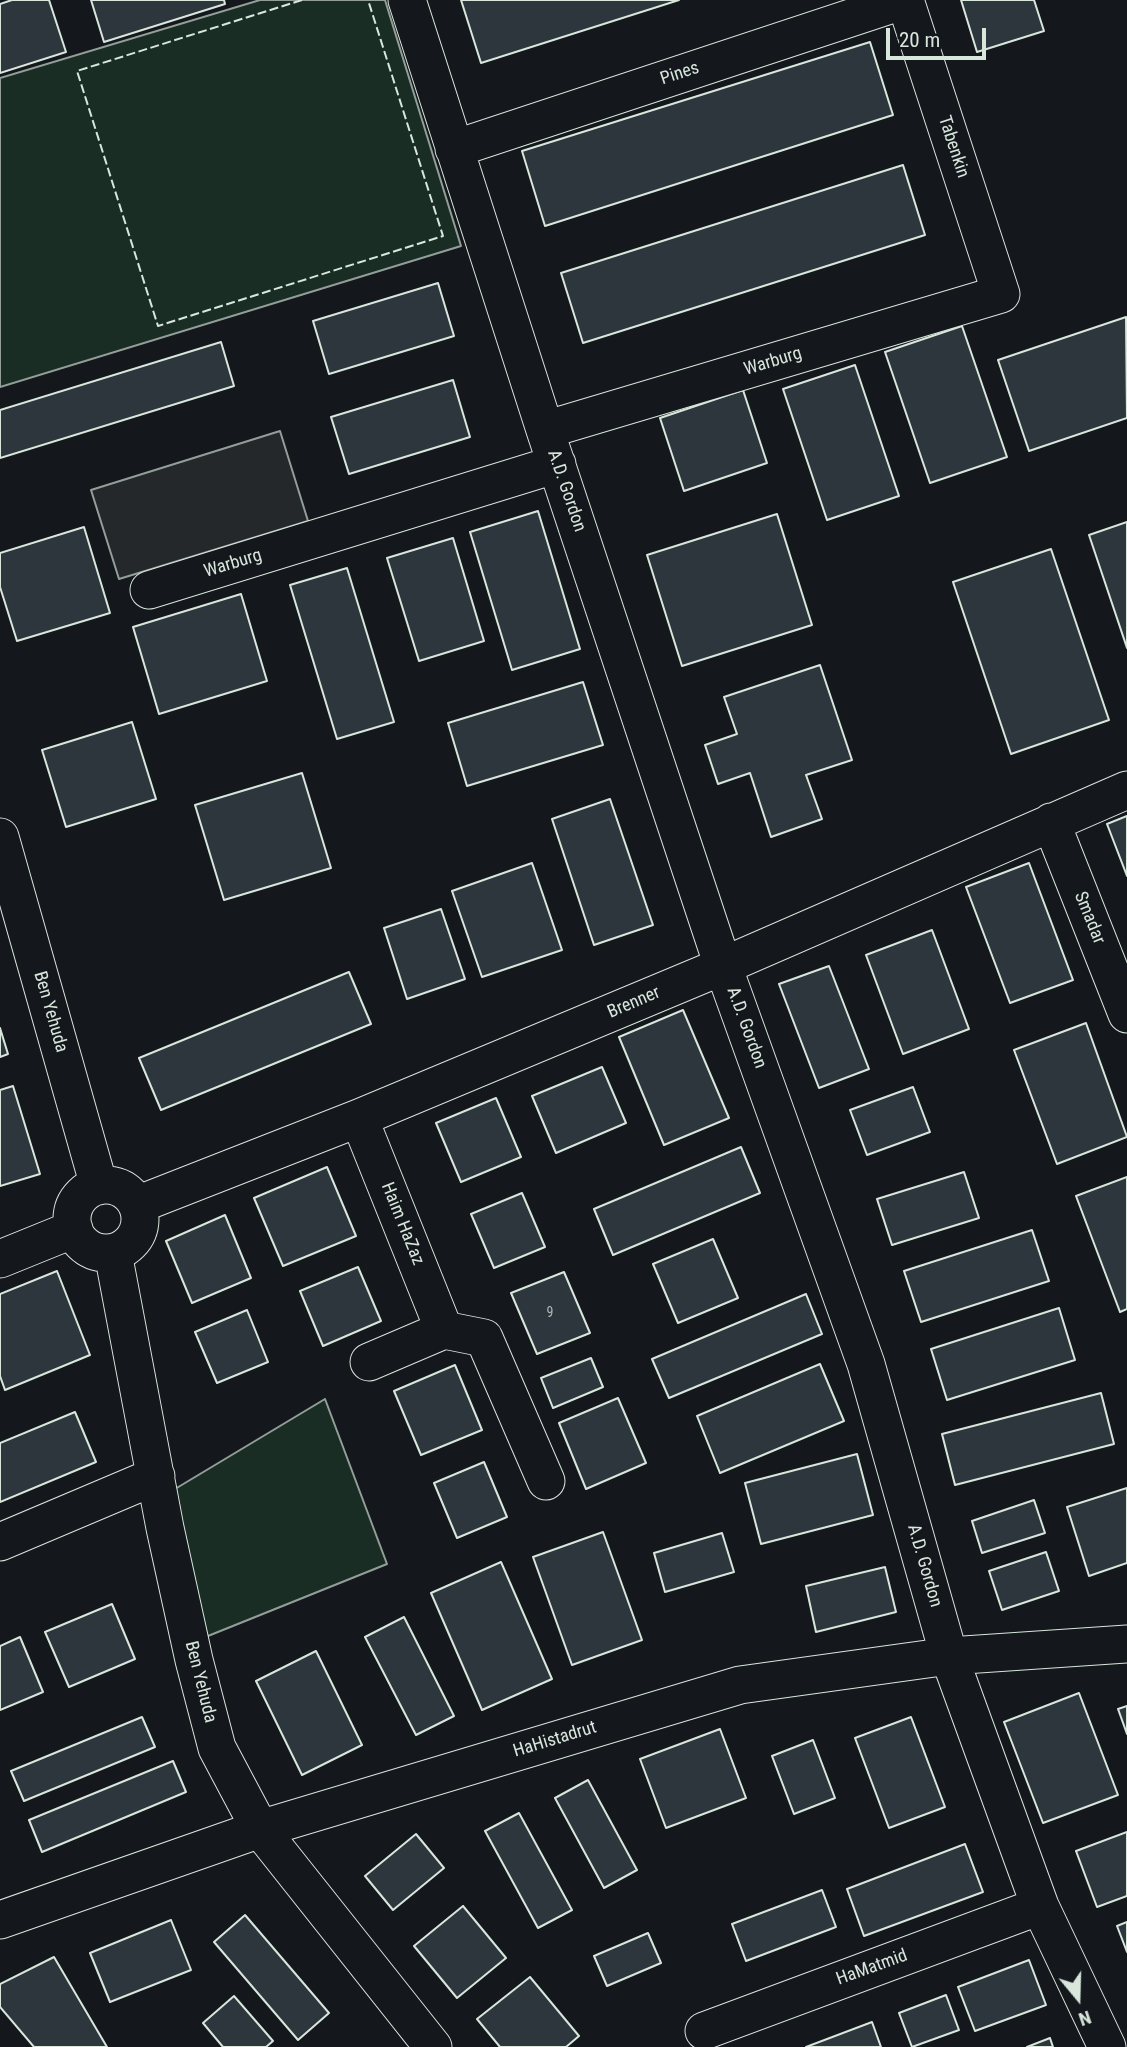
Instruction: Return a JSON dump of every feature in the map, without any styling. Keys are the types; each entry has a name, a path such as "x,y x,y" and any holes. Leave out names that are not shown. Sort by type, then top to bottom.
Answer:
{"street":[{"name":"A.D. Gordon","path":"407,0 545,430 723,966 866,1364 949,1656 1040,1906 1107,2047"},
{"name":"Pines","path":"454,149 905,0"},
{"name":"Tabenkin","path":"905,0 1001,294"},
{"name":"Warburg","path":"545,430 1001,294"},
{"name":"Warburg","path":"149,590 557,464"},
{"name":"Brenner","path":"137,1205 359,1118 723,966 1127,790"},
{"name":"Smadar","path":"1051,822 1127,1014"},
{"name":"Ben Yehuda","path":"0,837 99,1186"},
{"name":"Haim HaZaz","path":"359,1118 444,1330"},
{"path":"99,1186 116,1186 126,1191 137,1205 141,1220 138,1231 133,1241 124,1249 113,1253 91,1250 82,1243 74,1229 73,1212 77,1201 84,1193 99,1186"},
{"path":"0,1259 74,1229"},
{"name":"Ben Yehuda","path":"113,1253 194,1660 217,1748 260,1829 433,2047"},
{"path":"369,1362 444,1330 484,1338 546,1481"},
{"path":"0,1542 156,1476"},
{"name":"HaHistadrut","path":"0,1920 260,1829 740,1685 949,1656 1127,1644"},
{"name":"HaMatmid","path":"704,2031 1040,1906"}],"green space":[{"path":"260,0 385,0 461,246 0,387 0,78"},
{"path":"325,1399 387,1564 203,1638 175,1489"}],"shaded area":[{"path":"280,431 308,521 119,579 91,490"}],"building":[{"path":"12,0 49,0 66,52 0,73 0,4"},
{"path":"91,0 224,0 225,4 104,42"},
{"path":"461,0 679,0 481,63"},
{"path":"961,0 1034,0 1044,31 977,52"},
{"path":"870,42 893,115 545,226 522,151"},
{"path":"903,165 925,235 583,343 561,273"},
{"path":"438,283 454,336 329,374 313,321"},
{"path":"1126,317 1127,418 1029,451 998,360"},
{"path":"962,326 1007,457 930,483 885,352"},
{"path":"221,342 234,386 0,458 0,410"},
{"path":"855,365 899,496 827,520 783,389"},
{"path":"453,380 470,437 349,474 331,417"},
{"path":"743,390 767,463 684,491 660,418"},
{"path":"538,511 580,649 512,670 470,532"},
{"path":"777,514 812,625 682,666 647,555"},
{"path":"1127,522 1127,648 1089,535"},
{"path":"84,527 110,613 17,641 0,587 0,553"},
{"path":"453,538 484,641 419,661 387,558"},
{"path":"1051,549 1109,720 1011,754 953,582"},
{"path":"347,568 394,722 337,739 290,585"},
{"path":"241,594 267,681 159,714 133,627"},
{"path":"820,665 852,760 806,775 822,819 771,837 750,773 718,784 705,745 737,734 724,697"},
{"path":"583,682 603,745 467,786 448,723"},
{"path":"132,722 156,799 66,827 42,750"},
{"path":"302,773 331,868 224,900 195,805"},
{"path":"610,799 653,925 594,945 552,819"},
{"path":"1127,816 1127,876 1107,824"},
{"path":"532,863 562,950 482,977 452,891"},
{"path":"1029,863 1073,980 1010,1003 966,887"},
{"path":"441,909 465,979 407,999 384,928"},
{"path":"932,930 969,1029 903,1054 866,955"},
{"path":"829,966 869,1069 819,1088 779,984"},
{"path":"349,972 371,1024 161,1110 139,1058"},
{"path":"683,1010 729,1118 664,1145 619,1037"},
{"path":"1086,1023 1127,1137 1057,1164 1014,1050"},
{"path":"0,1028 8,1054 0,1057"},
{"path":"602,1067 626,1123 556,1153 532,1096"},
{"path":"13,1086 40,1174 0,1186 0,1090"},
{"path":"913,1087 930,1132 867,1155 850,1110"},
{"path":"496,1098 521,1157 461,1182 436,1123"},
{"path":"741,1147 760,1193 613,1255 594,1209"},
{"path":"327,1167 356,1236 283,1266 254,1198"},
{"path":"964,1172 979,1218 892,1245 877,1199"},
{"path":"1127,1177 1127,1309 1120,1312 1076,1196"},
{"path":"522,1193 545,1247 494,1268 471,1214"},
{"path":"225,1215 251,1278 192,1303 166,1241"},
{"path":"1032,1230 1049,1281 921,1322 904,1271"},
{"path":"713,1239 738,1298 678,1323 653,1264"},
{"path":"358,1267 381,1321 323,1346 300,1291"},
{"path":"57,1271 90,1355 5,1390 0,1376 0,1294"},
{"path":"564,1272 590,1333 537,1354 511,1293"},
{"path":"806,1294 822,1334 669,1398 652,1359"},
{"path":"1059,1308 1075,1360 947,1400 931,1349"},
{"path":"247,1310 268,1362 217,1383 195,1332"},
{"path":"591,1358 603,1387 553,1408 541,1378"},
{"path":"820,1364 844,1421 720,1473 697,1416"},
{"path":"455,1365 482,1430 421,1455 394,1391"},
{"path":"1101,1393 1114,1444 955,1485 942,1434"},
{"path":"618,1398 646,1463 586,1489 559,1423"},
{"path":"75,1412 96,1462 0,1502 0,1443"},
{"path":"857,1454 873,1515 761,1544 745,1483"},
{"path":"484,1462 507,1517 457,1538 434,1483"},
{"path":"1127,1488 1127,1563 1089,1576 1067,1507"},
{"path":"1034,1500 1045,1533 982,1553 972,1521"},
{"path":"603,1532 642,1640 572,1665 533,1557"},
{"path":"722,1533 734,1572 665,1592 654,1553"},
{"path":"1046,1552 1059,1591 1002,1610 989,1571"},
{"path":"501,1562 552,1679 482,1710 431,1593"},
{"path":"885,1567 896,1612 816,1632 806,1586"},
{"path":"112,1604 135,1659 69,1687 45,1632"},
{"path":"404,1617 454,1716 416,1735 365,1637"},
{"path":"20,1637 43,1692 0,1710 0,1646"},
{"path":"316,1651 362,1745 302,1775 256,1681"},
{"path":"1079,1693 1118,1795 1043,1823 1004,1722"},
{"path":"1127,1706 1127,1734 1118,1709"},
{"path":"142,1717 155,1747 24,1801 11,1771"},
{"path":"911,1717 945,1807 889,1828 855,1738"},
{"path":"720,1729 746,1798 666,1828 640,1759"},
{"path":"813,1740 835,1798 794,1814 772,1756"},
{"path":"173,1761 186,1792 42,1852 29,1820"},
{"path":"588,1780 637,1870 604,1888 555,1798"},
{"path":"519,1813 572,1910 538,1928 485,1831"},
{"path":"1127,1832 1127,1896 1097,1907 1076,1851"},
{"path":"416,1834 444,1868 393,1910 365,1876"},
{"path":"965,1844 983,1892 864,1936 847,1889"},
{"path":"822,1890 836,1927 746,1961 732,1924"},
{"path":"463,1906 506,1958 457,1998 414,1946"},
{"path":"245,1915 329,2013 298,2040 214,1942"},
{"path":"171,1920 191,1970 110,2002 90,1953"},
{"path":"1127,1922 1127,1952 1117,1926"},
{"path":"648,1933 661,1963 607,1986 594,1956"},
{"path":"54,1957 107,2047 34,2047 0,2007 0,1984"},
{"path":"1029,1960 1046,2005 975,2031 958,1987"},
{"path":"530,1977 579,2036 566,2047 500,2047 477,2019"},
{"path":"946,1995 959,2030 912,2047 899,2013"},
{"path":"234,1996 273,2041 266,2047 223,2047 203,2023"},
{"path":"872,2022 881,2047 806,2047"},
{"path":"1050,2038 1053,2047 1027,2047"}],"fence":[{"path":"302,0 77,71 158,326 443,236 368,0"}]}
